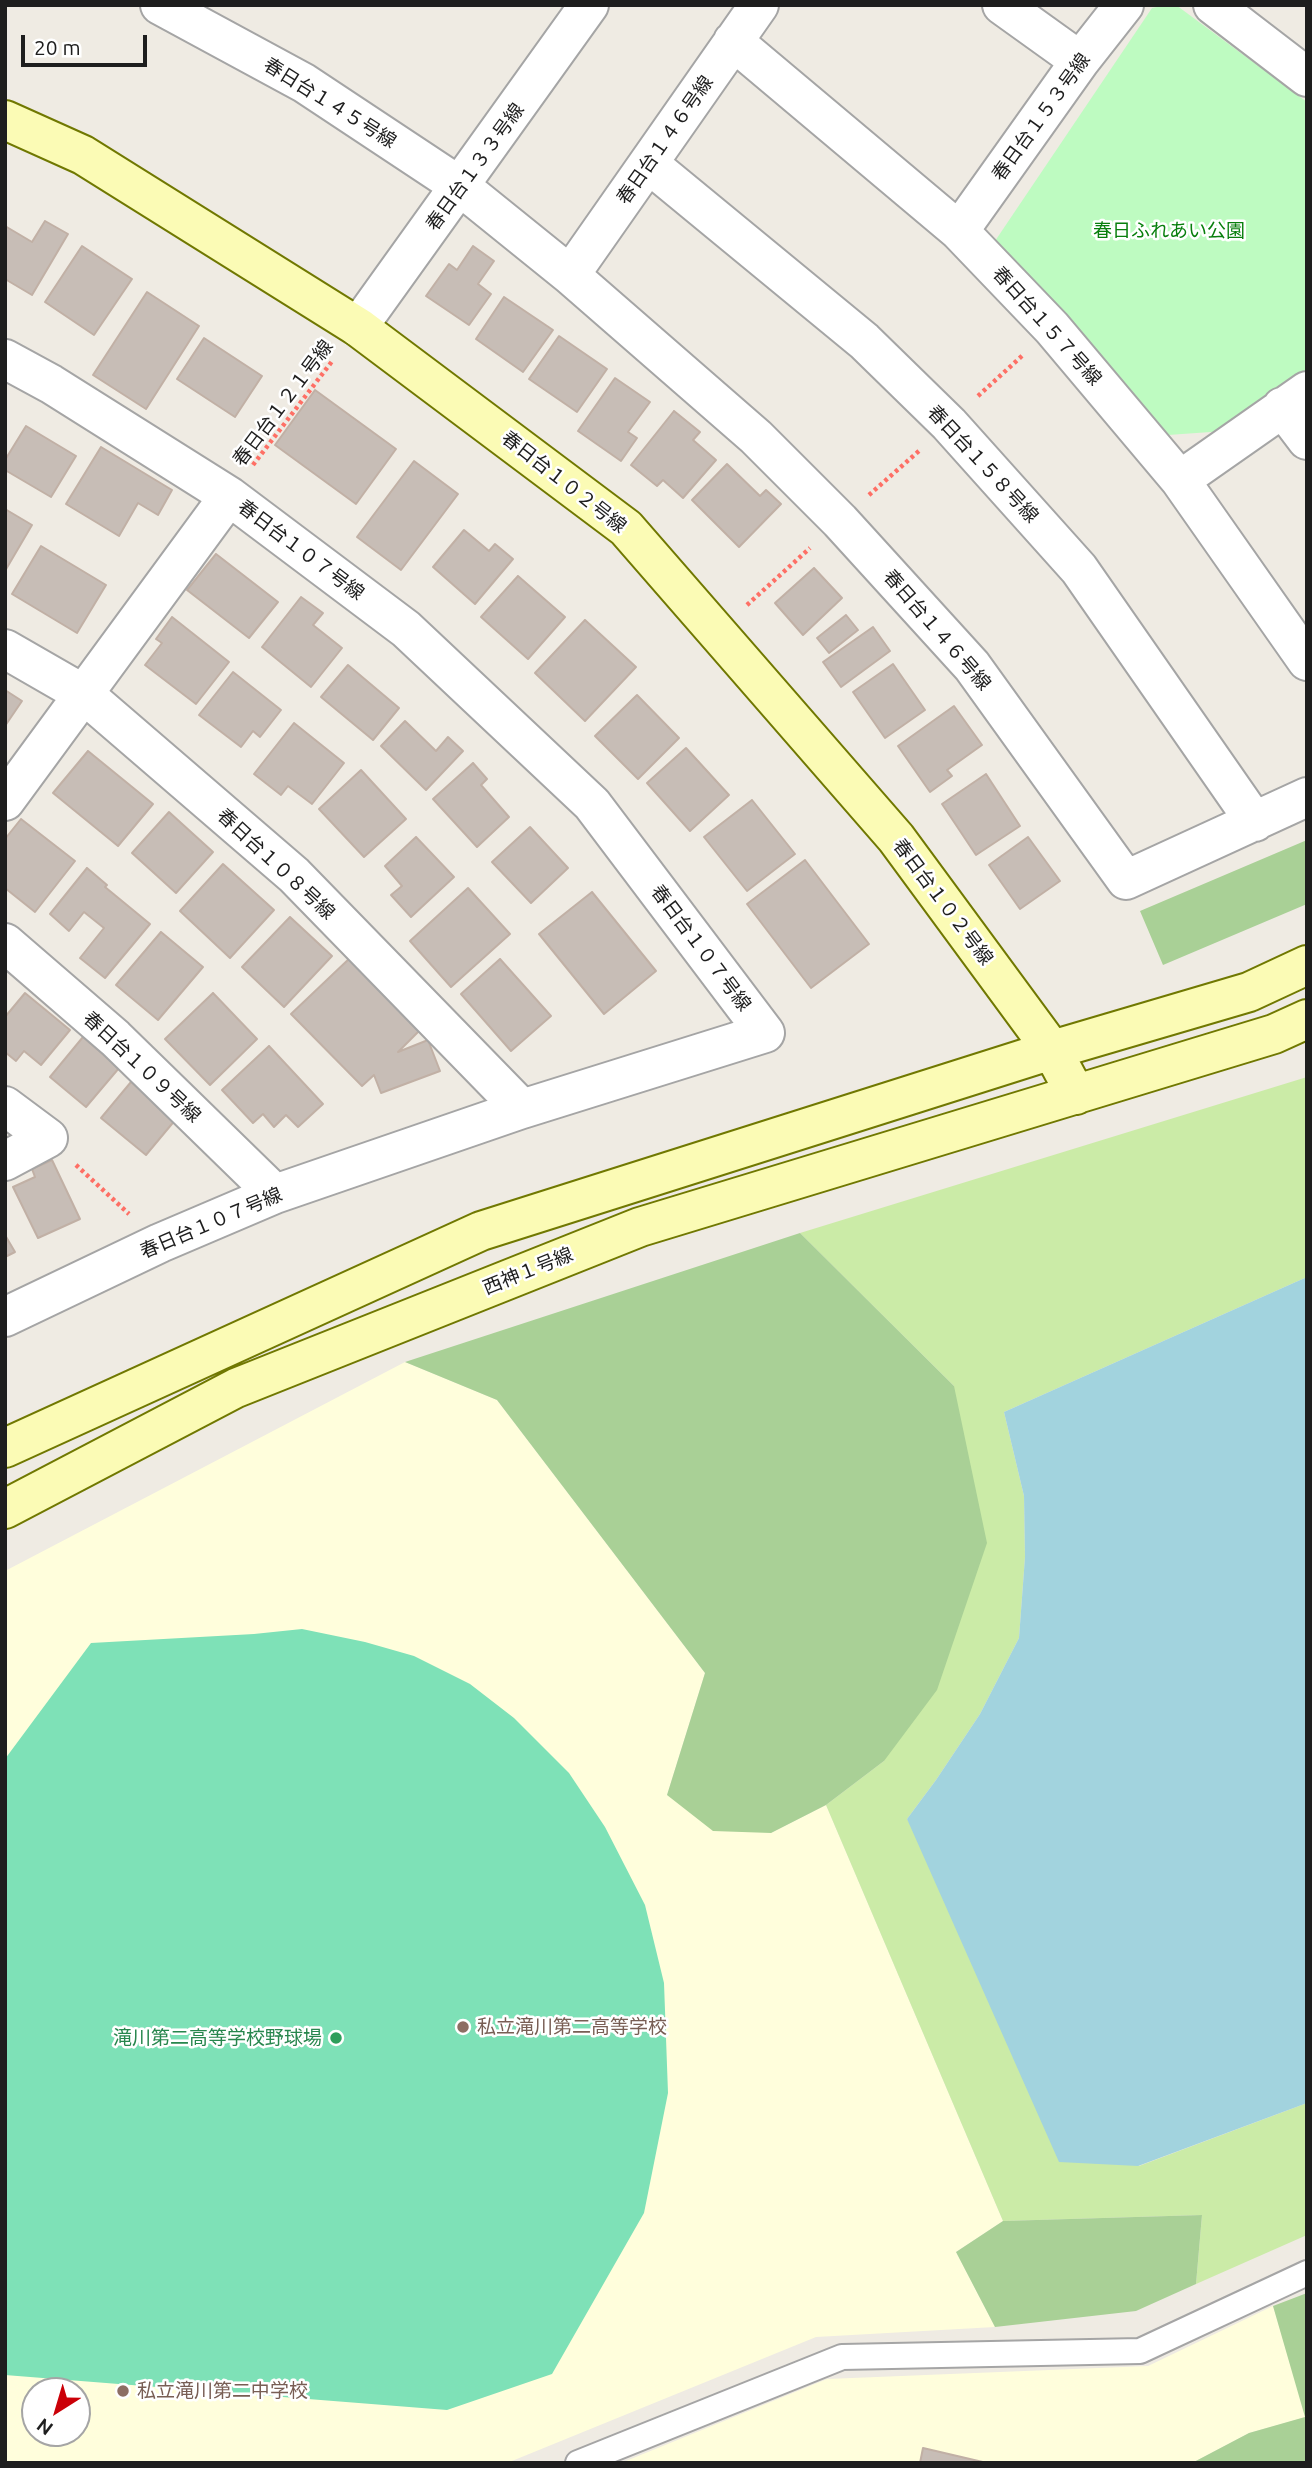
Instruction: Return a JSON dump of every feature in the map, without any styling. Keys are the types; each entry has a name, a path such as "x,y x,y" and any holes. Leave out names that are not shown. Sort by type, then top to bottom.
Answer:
{"street":[{"name":"春日台１４５号線","path":"160,5 304,83 461,187"},
{"name":"春日台１３３号線","path":"358,327 589,5"},
{"name":"春日台１４６号線","path":"570,275 759,5"},
{"path":"1002,5 1080,61"},
{"name":"春日台１５３号線","path":"959,231 1080,61 1124,5"},
{"path":"1213,5 1307,77"},
{"name":"春日台１５７号線","path":"733,41 959,231 1052,328 1180,480 1307,661"},
{"name":"春日台１０２号線","path":"5,120 83,155 358,327 626,528 896,838 1052,1050 1076,1094"},
{"name":"春日台１５８号線","path":"649,164 864,341 949,424 1079,569 1255,822"},
{"name":"春日台１４６号線","path":"461,187 570,275 756,437 840,521 972,666 1126,880 1307,797"},
{"name":"春日台１０７号線","path":"5,359 51,384 229,496 406,629 592,804 765,1033 522,1109 275,1195 160,1243 5,1317"},
{"path":"1180,480 1294,399 1307,440"},
{"path":"5,801 229,496"},
{"name":"春日台１０８号線","path":"5,649 85,695 294,876 522,1109"},
{"name":"春日台１０９号線","path":"5,943 115,1038 275,1195"},
{"path":"5,1448 481,1231 1052,1050 1249,992 1307,965"},
{"name":"西神１号線","path":"5,1509 236,1388 640,1227 1274,1034 1307,1019"},
{"path":"5,1106 48,1138 5,1161"}],"lane":[{"path":"578,2463 842,2357 1140,2351 1307,2273"}],"path":[{"name":"春日台１２１号線","path":"229,496 358,327"},
{"path":"717,632 1052,328"},
{"path":"48,1138 160,1243"}],"shaded area":[{"name":"私立滝川第二高等学校","path":"405,1362 497,1400 705,1673 667,1795 771,1833 826,1805 1003,2221 956,2252 995,2327 816,2337 507,2463 5,2463 5,1571"},
{"path":"1273,2306 1306,2417 1249,2433 1192,2463 621,2463 827,2379 1148,2366"}],"green space":[{"name":"春日ふれあい公園","path":"1176,5 1307,102 1307,369 1225,431 1168,435 993,244 1152,8"},
{"path":"1307,840 1307,904 1163,965 1140,911"},
{"path":"1307,1077 1307,1277 1004,1412 1024,1496 1025,1557 1019,1638 980,1714 907,1819 1139,2166 1307,2103 1307,2235 1196,2284 1202,2215 1003,2221 826,1805 884,1761 954,1386 800,1233"},
{"path":"800,1233 954,1386 987,1543 937,1690 884,1761 826,1805 771,1833 713,1831 667,1795 705,1673 497,1400 405,1362"},
{"name":"滝川第二高等学校野球場","path":"302,1629 365,1642 414,1656 470,1684 514,1718 569,1773 605,1827 645,1905 664,1983 668,2093 644,2213 552,2374 447,2410 91,2382 91,2377 5,2375 5,1759 91,1643"},
{"path":"1202,2215 1196,2284 1136,2311 995,2327 956,2252 1003,2221"},
{"path":"1307,2293 1307,2463 1192,2463 1249,2433 1305,2417 1273,2306"}],"water":[{"path":"1307,1277 1307,2103 1138,2166 1059,2162 907,1819 980,1714 1019,1638 1025,1557 1024,1496 1004,1412"}],"building":[{"path":"45,221 68,234 32,295 5,279 5,226 32,242"},
{"path":"82,246 132,279 94,335 45,302"},
{"path":"473,246 494,261 478,284 491,294 469,325 426,296 449,264 457,270"},
{"path":"147,292 199,326 146,409 93,375"},
{"path":"504,297 553,330 523,372 476,339"},
{"path":"559,336 607,369 577,412 529,379"},
{"path":"204,338 262,376 235,417 177,379"},
{"path":"615,378 650,402 628,432 637,438 621,461 578,431"},
{"path":"315,390 396,449 356,504 275,445"},
{"path":"674,411 700,432 693,440 716,460 683,498 663,480 657,486 631,465"},
{"path":"26,426 76,456 51,497 5,470 5,460"},
{"path":"101,447 172,490 158,515 138,503 119,536 66,504"},
{"path":"414,461 458,494 401,570 357,537"},
{"path":"727,464 760,496 766,490 781,504 739,547 692,500"},
{"path":"5,509 32,525 5,571"},
{"path":"464,530 489,551 495,544 513,559 475,604 433,567"},
{"path":"41,546 106,585 77,633 12,594"},
{"path":"216,554 278,602 249,638 187,590"},
{"path":"814,568 842,598 803,635 775,603"},
{"path":"518,576 565,617 528,659 481,617"},
{"path":"301,597 323,613 313,625 342,648 311,687 262,647"},
{"path":"846,615 858,630 829,653 817,638"},
{"path":"172,617 229,662 196,704 145,665 162,643 156,639"},
{"path":"585,620 636,667 585,721 535,673"},
{"path":"873,627 890,651 841,687 823,662"},
{"path":"893,664 925,710 885,738 853,692"},
{"path":"348,665 399,708 373,740 321,697"},
{"path":"233,672 281,710 260,737 253,731 241,747 199,715"},
{"path":"5,690 22,701 5,726"},
{"path":"637,695 679,738 638,779 595,736"},
{"path":"954,706 982,745 947,770 952,776 930,792 898,746"},
{"path":"405,721 436,751 448,737 463,751 426,790 381,746"},
{"path":"294,723 344,763 312,804 288,786 281,795 254,774"},
{"path":"686,748 729,795 690,831 647,783"},
{"path":"88,751 153,804 118,846 53,793"},
{"path":"473,763 487,779 481,785 509,817 477,847 433,799"},
{"path":"361,770 406,819 364,857 319,809"},
{"path":"986,774 1020,826 976,855 942,804"},
{"path":"752,800 795,854 747,891 704,837"},
{"path":"169,812 213,852 176,893 132,853"},
{"path":"21,819 75,861 35,912 5,888 5,839"},
{"path":"530,827 568,868 531,903 492,862"},
{"path":"416,837 454,877 411,917 391,895 402,886 385,866"},
{"path":"1028,837 1060,881 1020,909 989,865"},
{"path":"805,860 869,944 811,988 747,904"},
{"path":"223,864 274,910 230,958 180,911"},
{"path":"87,868 107,885 105,887 150,924 105,978 80,958 104,928 84,912 69,931 50,914"},
{"path":"468,888 510,934 451,987 410,941"},
{"path":"592,892 656,971 604,1014 539,934"},
{"path":"290,917 332,956 284,1007 242,967"},
{"path":"161,932 203,967 158,1020 116,985"},
{"path":"351,957 421,1029 398,1052 428,1040 440,1071 381,1093 374,1075 362,1086 291,1014"},
{"path":"500,959 551,1016 511,1051 461,994"},
{"path":"25,993 70,1030 41,1065 24,1051 16,1061 5,1052 5,1017"},
{"path":"213,993 257,1039 210,1085 165,1039"},
{"path":"83,1037 119,1068 86,1107 50,1077"},
{"path":"269,1046 323,1104 298,1127 286,1115 274,1127 263,1114 253,1123 222,1090"},
{"path":"131,1082 176,1119 146,1155 101,1118"},
{"path":"52,1160 80,1219 38,1238 13,1187 35,1177 32,1169"},
{"path":"5,1235 15,1252 5,1257"},
{"path":"923,2448 987,2463 920,2463"}],"place":[{"name":"私立滝川第二高等学校","path":"463,2027"},
{"name":"滝川第二高等学校野球場","path":"336,2038"},
{"name":"私立滝川第二中学校","path":"123,2391"}]}
